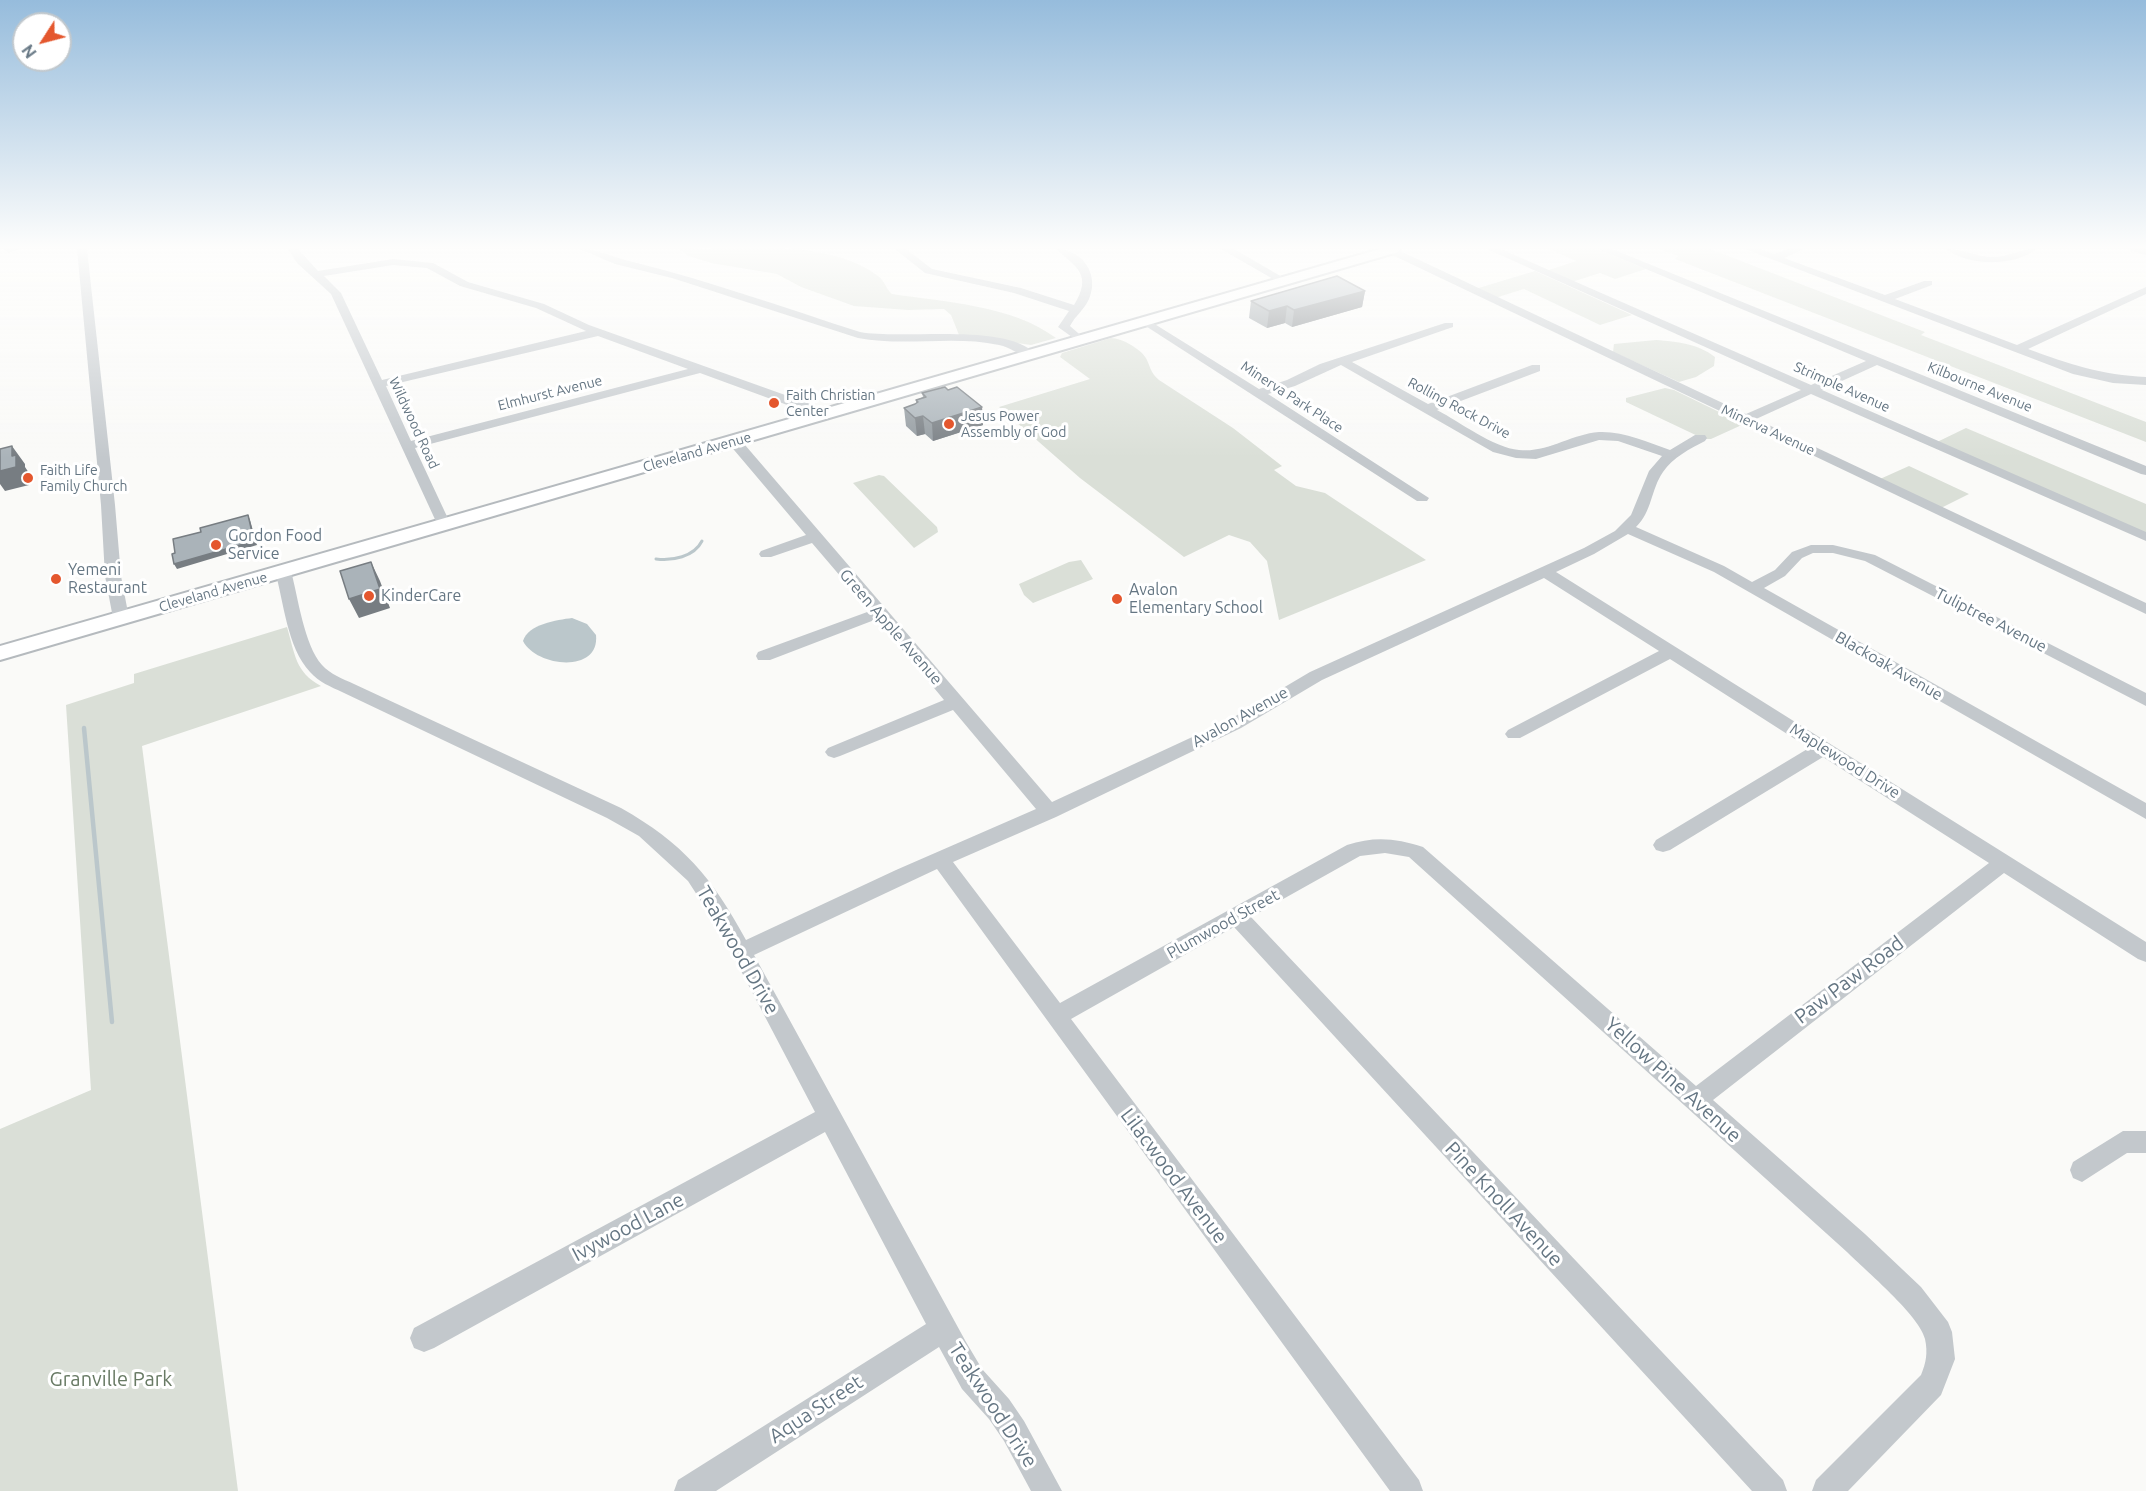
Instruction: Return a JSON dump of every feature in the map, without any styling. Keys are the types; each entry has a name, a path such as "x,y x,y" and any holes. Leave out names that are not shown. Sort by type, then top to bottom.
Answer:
{"main road":[{"name":"Cleveland Avenue","path":"0,653 1153,319"}],"street":[{"path":"88,319 108,504 114,587 121,618"},
{"name":"Wildwood Road","path":"348,319 444,525"},
{"path":"568,319 598,332 825,414"},
{"path":"807,319 858,335 882,339 970,338 1004,342 1030,354"},
{"path":"1069,319 1064,327 1079,339"},
{"name":"Minerva Avenue","path":"1536,319 2146,609"},
{"name":"Strimple Avenue","path":"1651,319 2146,537"},
{"name":"Kilbourne Avenue","path":"1772,319 2146,471"},
{"path":"1937,319 2097,377 2146,381"},
{"path":"2017,349 2084,319"},
{"name":"Minerva Park Place","path":"1145,321 1422,498"},
{"path":"1258,393 1291,383 1342,361 1449,325"},
{"path":"379,384 598,332"},
{"name":"Rolling Rock Drive","path":"1342,361 1498,449 1516,454 1536,455 1598,436 1620,437 1671,455"},
{"path":"1746,419 1876,361"},
{"name":"Elmhurst Avenue","path":"407,446 701,369"},
{"path":"1427,409 1536,369"},
{"name":"Avalon Avenue","path":"740,952 903,875 1048,812 1234,724 1316,676 1620,534 1638,517 1651,480 1671,455 1701,438"},
{"name":"Green Apple Avenue","path":"734,441 1048,812"},
{"name":"Blackoak Avenue","path":"1627,528 1687,553 1752,588 2146,812"},
{"path":"766,554 815,537"},
{"name":"Tuliptree Avenue","path":"1752,588 1780,573 1797,555 1811,549 1833,549 1870,558 2146,700"},
{"name":"Teakwood Drive","path":"284,571 306,651 313,665 322,674 614,813 646,831 695,876 726,923 972,1379 999,1409 1014,1431 1047,1491"},
{"name":"Maplewood Drive","path":"1544,571 2146,953"},
{"path":"764,656 879,613"},
{"path":"1514,734 1672,651"},
{"path":"834,752 956,702"},
{"path":"1663,844 1823,747"},
{"name":"Plumwood Street","path":"1056,1016 1354,850 1373,845 1394,844"},
{"name":"Yellow Pine Avenue","path":"1394,844 1416,852 1432,865 1695,1100 1912,1296 1938,1332 1941,1359 1931,1385 1827,1491"},
{"name":"Lilacwood Avenue","path":"941,860 1408,1491"},
{"name":"Paw Paw Road","path":"1695,1100 2004,862"},
{"name":"Pine Knoll Avenue","path":"1237,916 1772,1491"},
{"name":"Ivywood Lane","path":"424,1338 831,1116"},
{"path":"2082,1170 2123,1142 2146,1142"},
{"name":"Aqua Street","path":"689,1491 944,1328"}],"green space":[{"path":"952,319 1020,319 1056,338 1031,345 959,335"},
{"path":"1586,319 1621,319 1600,325"},
{"path":"1828,319 1890,319 1925,332 1921,335 2146,422 2146,442"},
{"path":"1111,338 1121,340 1137,349 1145,356 1159,380 1233,428 1282,466 1274,470 1296,486 1325,493 1426,560 1279,620 1267,561 1250,542 1229,535 1184,557 1080,478 999,407 1090,379 1060,357 1062,353"},
{"path":"1656,340 1687,344 1708,352 1715,357 1714,366 1696,377 1679,382 1613,352 1614,344"},
{"path":"1665,388 1674,390 1744,424 1711,439 1704,439 1626,402 1626,398"},
{"path":"1966,428 2146,504 2146,534 1937,442"},
{"path":"1909,466 1969,494 1941,508 1880,479"},
{"path":"879,475 884,476 937,527 938,532 914,548 853,483"},
{"path":"1081,560 1093,579 1033,603 1024,595 1019,584 1069,562"},
{"name":"Granville Park","path":"287,627 294,654 301,668 312,681 321,686 142,746 238,1491 0,1491 0,1129 91,1090 66,705 134,683 134,674"}],"shaded area":[{"path":"572,618 587,624 596,635 595,648 588,656 578,661 553,661 540,657 523,641 526,635 537,627"}],"building":[{"path":"945,387 948,390 957,387 982,407 932,423 923,416 915,418 904,408 926,397 922,393"},
{"path":"12,446 12,456 16,455 16,467 0,471 0,449"},
{"name":"Gordon Food Service","path":"248,515 254,541 174,564 173,539 201,532 200,528"},
{"path":"371,562 380,589 349,599 340,571"}],"waterway":[{"path":"656,559 682,557 694,551 702,541"},
{"path":"84,728 112,1022"}],"place":[{"name":"Faith Christian Center","path":"774,403"},
{"name":"Jesus Power Assembly of God","path":"949,424"},
{"name":"Faith Life Family Church","path":"28,478"},
{"name":"Gordon Food Service","path":"216,545"},
{"name":"Yemeni Restaurant","path":"56,579"},
{"name":"KinderCare","path":"369,596"},
{"name":"Avalon Elementary School","path":"1117,599"}]}
